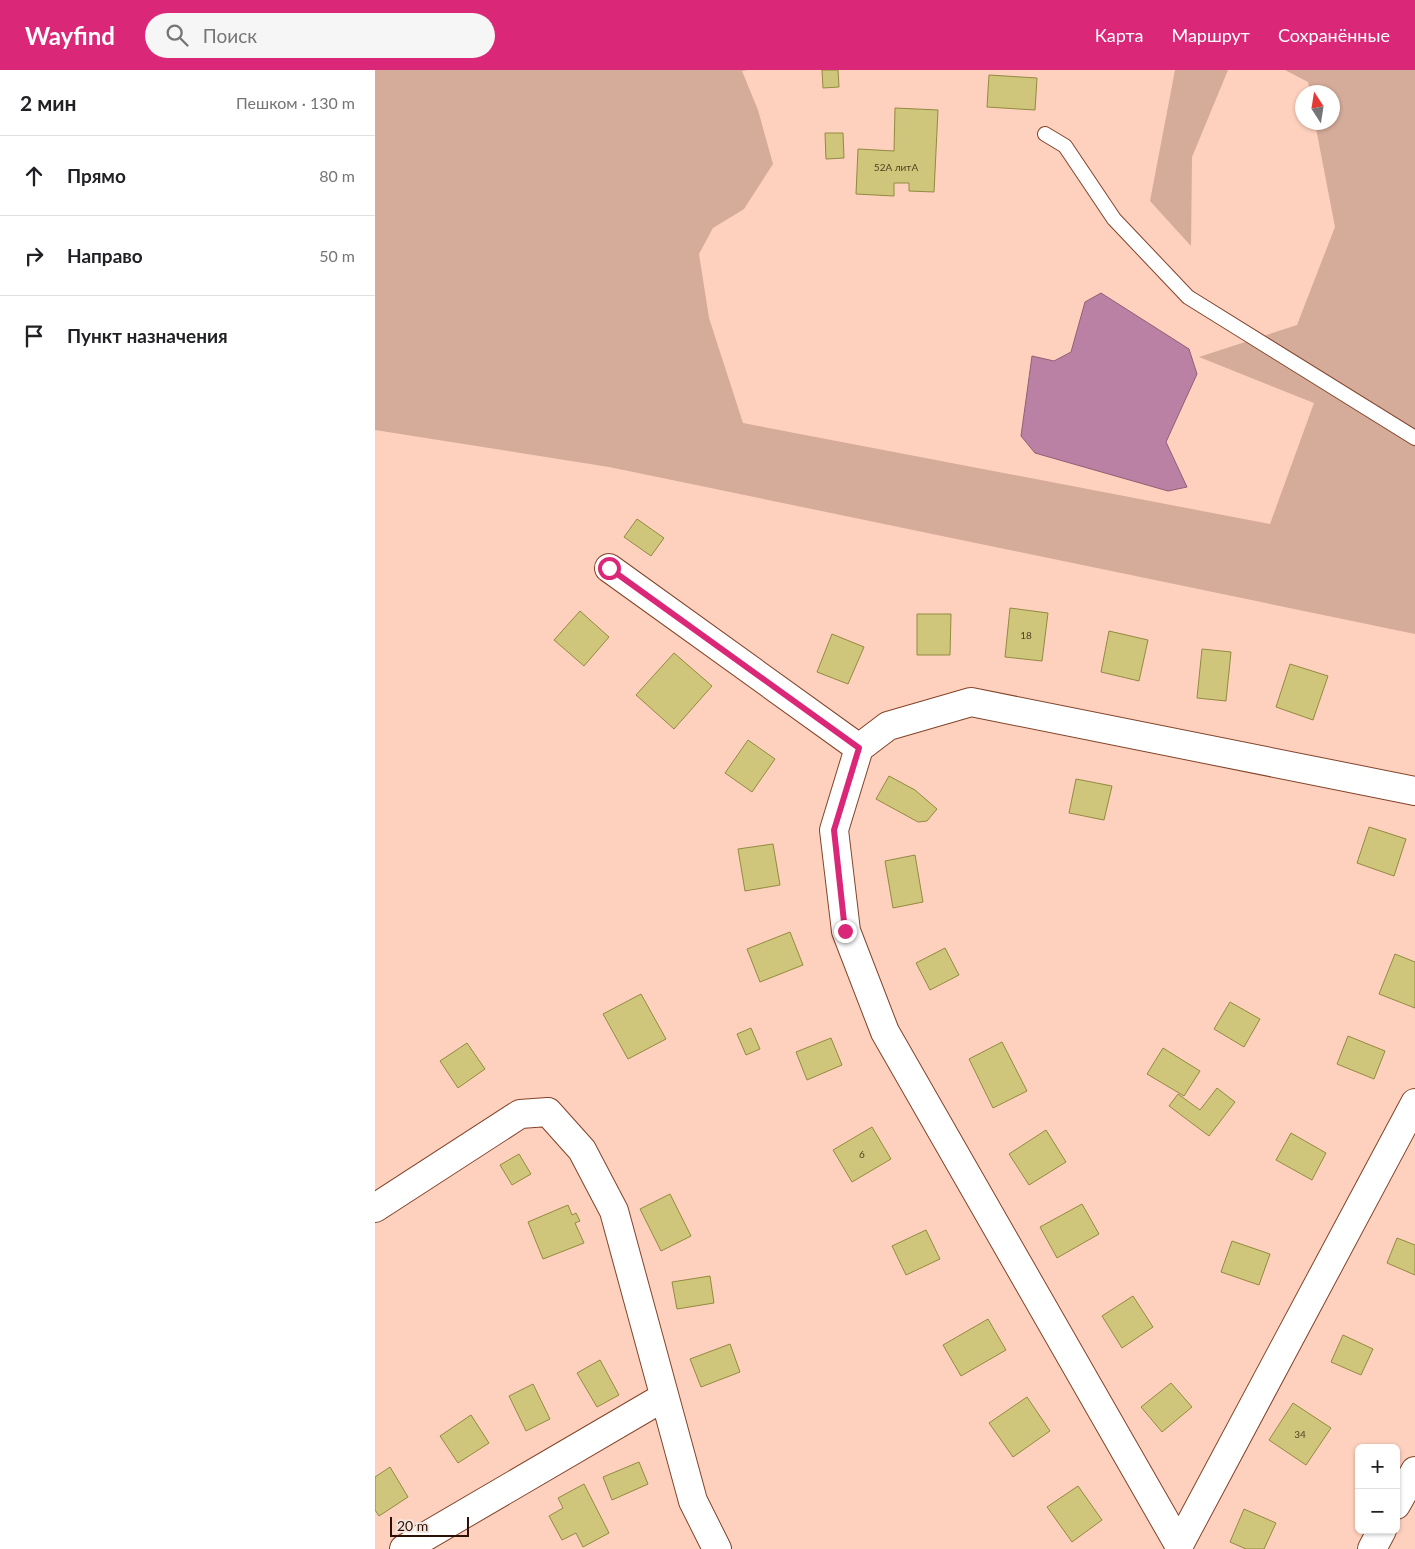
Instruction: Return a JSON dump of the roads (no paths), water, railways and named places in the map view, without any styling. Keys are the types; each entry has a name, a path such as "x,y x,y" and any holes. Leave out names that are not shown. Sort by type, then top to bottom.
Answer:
{"street":[{"path":"609,568 859,748"},
{"path":"1179,1547 885,1032 845,931 834,830 859,748 888,726 971,702 1415,792"},
{"path":"1179,1547 1415,1103"},
{"path":"375,1208 520,1114 548,1112 583,1150 613,1211 693,1501 717,1549"},
{"path":"403,1549 664,1396"},
{"path":"1400,1498 1415,1472"},
{"path":"1372,1549 1380,1534"}],"lane":[{"path":"1045,134 1065,146 1114,219 1188,296 1415,438"}]}
